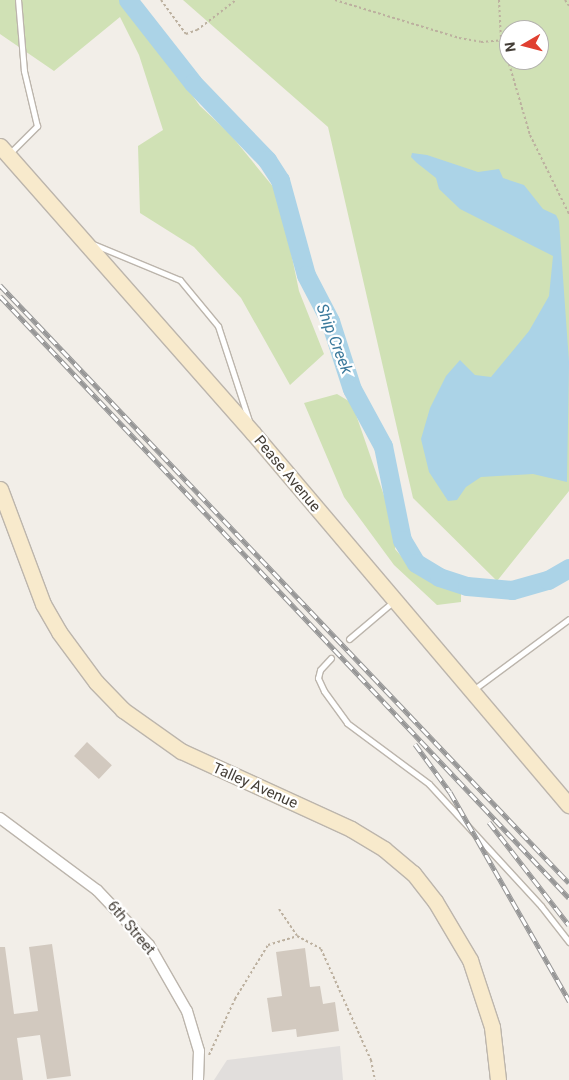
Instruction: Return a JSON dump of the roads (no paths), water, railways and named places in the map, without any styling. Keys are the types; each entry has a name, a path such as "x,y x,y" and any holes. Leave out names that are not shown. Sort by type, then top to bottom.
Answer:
{"street":[{"name":"Pease Avenue","path":"4,151 253,433 569,806"},
{"name":"Talley Avenue","path":"0,489 51,618 78,659 123,710 181,751 351,829 384,849 414,873 436,901 470,960 492,1027 498,1080"},
{"name":"6th Street","path":"0,818 67,865 135,928 149,945 186,1011 200,1065 198,1080"}],"lane":[{"path":"4,151 37,126 24,71 18,0"},
{"path":"82,239 180,280 218,326 253,433"},
{"path":"349,639 394,601"},
{"path":"472,690 569,619"},
{"path":"331,658 320,670 318,678 324,691 347,723 429,784 540,906 569,942"}],"water":[{"path":"412,153 427,155 478,172 499,169 503,178 524,185 543,209 556,215 559,221 569,362 567,482 533,474 481,477 466,487 457,500 448,501 429,472 421,439 430,408 446,376 460,360 475,375 491,377 529,331 549,296 553,256 460,209 439,189 436,178 411,157"}],"waterway":[{"name":"Ship Creek","path":"128,0 193,83 267,160 280,180 306,275 330,321 352,389 383,446 402,540 416,563 439,577 467,586 512,590 548,580 569,568"}],"railway":[{"path":"0,285 569,883"},
{"path":"0,296 569,898"},
{"path":"415,744 450,792 569,1001"},
{"path":"489,822 569,925"}]}
